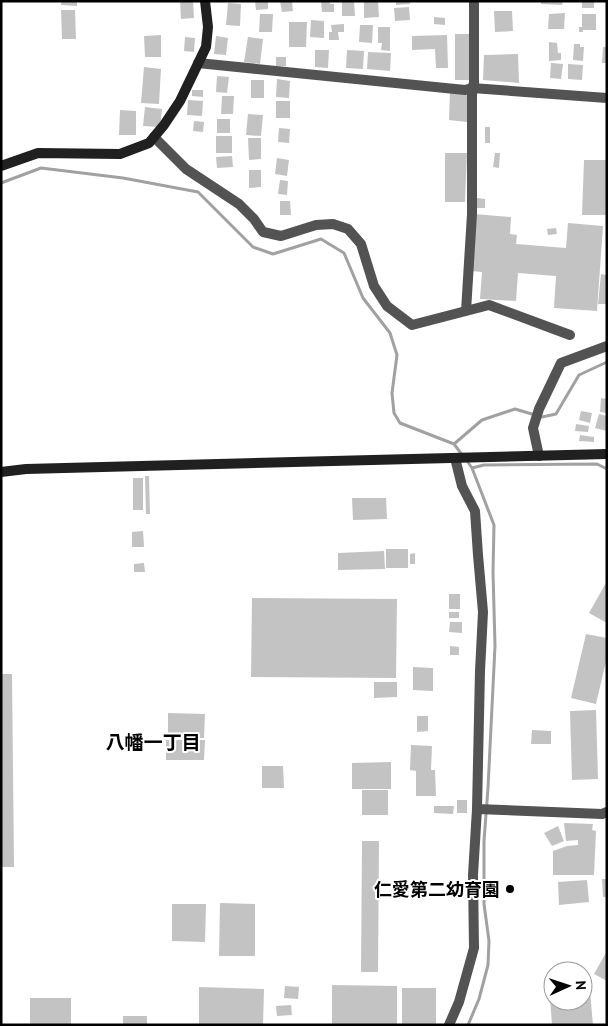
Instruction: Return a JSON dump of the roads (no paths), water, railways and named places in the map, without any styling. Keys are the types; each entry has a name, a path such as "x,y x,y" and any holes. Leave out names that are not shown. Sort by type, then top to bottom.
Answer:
{"street":[{"path":"1,166 38,153 120,154 149,143 180,101 206,47 208,27 205,1"},
{"path":"466,311 472,214 474,1"},
{"path":"198,64 464,90 472,88 607,98"},
{"path":"154,137 186,169 239,204 254,219 262,232 281,236 316,225 333,224 348,229 361,244 374,286 387,306 412,325 488,305 570,334"},
{"path":"539,456 533,428 539,409 561,363 607,346"},
{"path":"1,472 26,469 607,454"},
{"path":"449,1025 459,1002 474,948 473,875 483,612 475,511 462,486 455,458"},
{"path":"477,808 602,814 607,812"}],"waterway":[{"path":"1,183 41,168 123,178 198,192 253,247 273,254 321,239 344,253 363,298 390,333 397,355 392,393 394,413 400,423 454,444 463,456"},
{"path":"454,444 482,420 515,409 542,417 556,414 579,375 607,362"},
{"path":"467,461 472,468 494,525 495,646 484,841 484,904 489,941 488,965 479,999 468,1025"},
{"path":"472,468 484,465 597,464 607,469"}],"place":[{"name":"仁愛第二幼育園","path":"510,889"}],"district":[{"name":"八幡一丁目","path":"153,742"}]}
